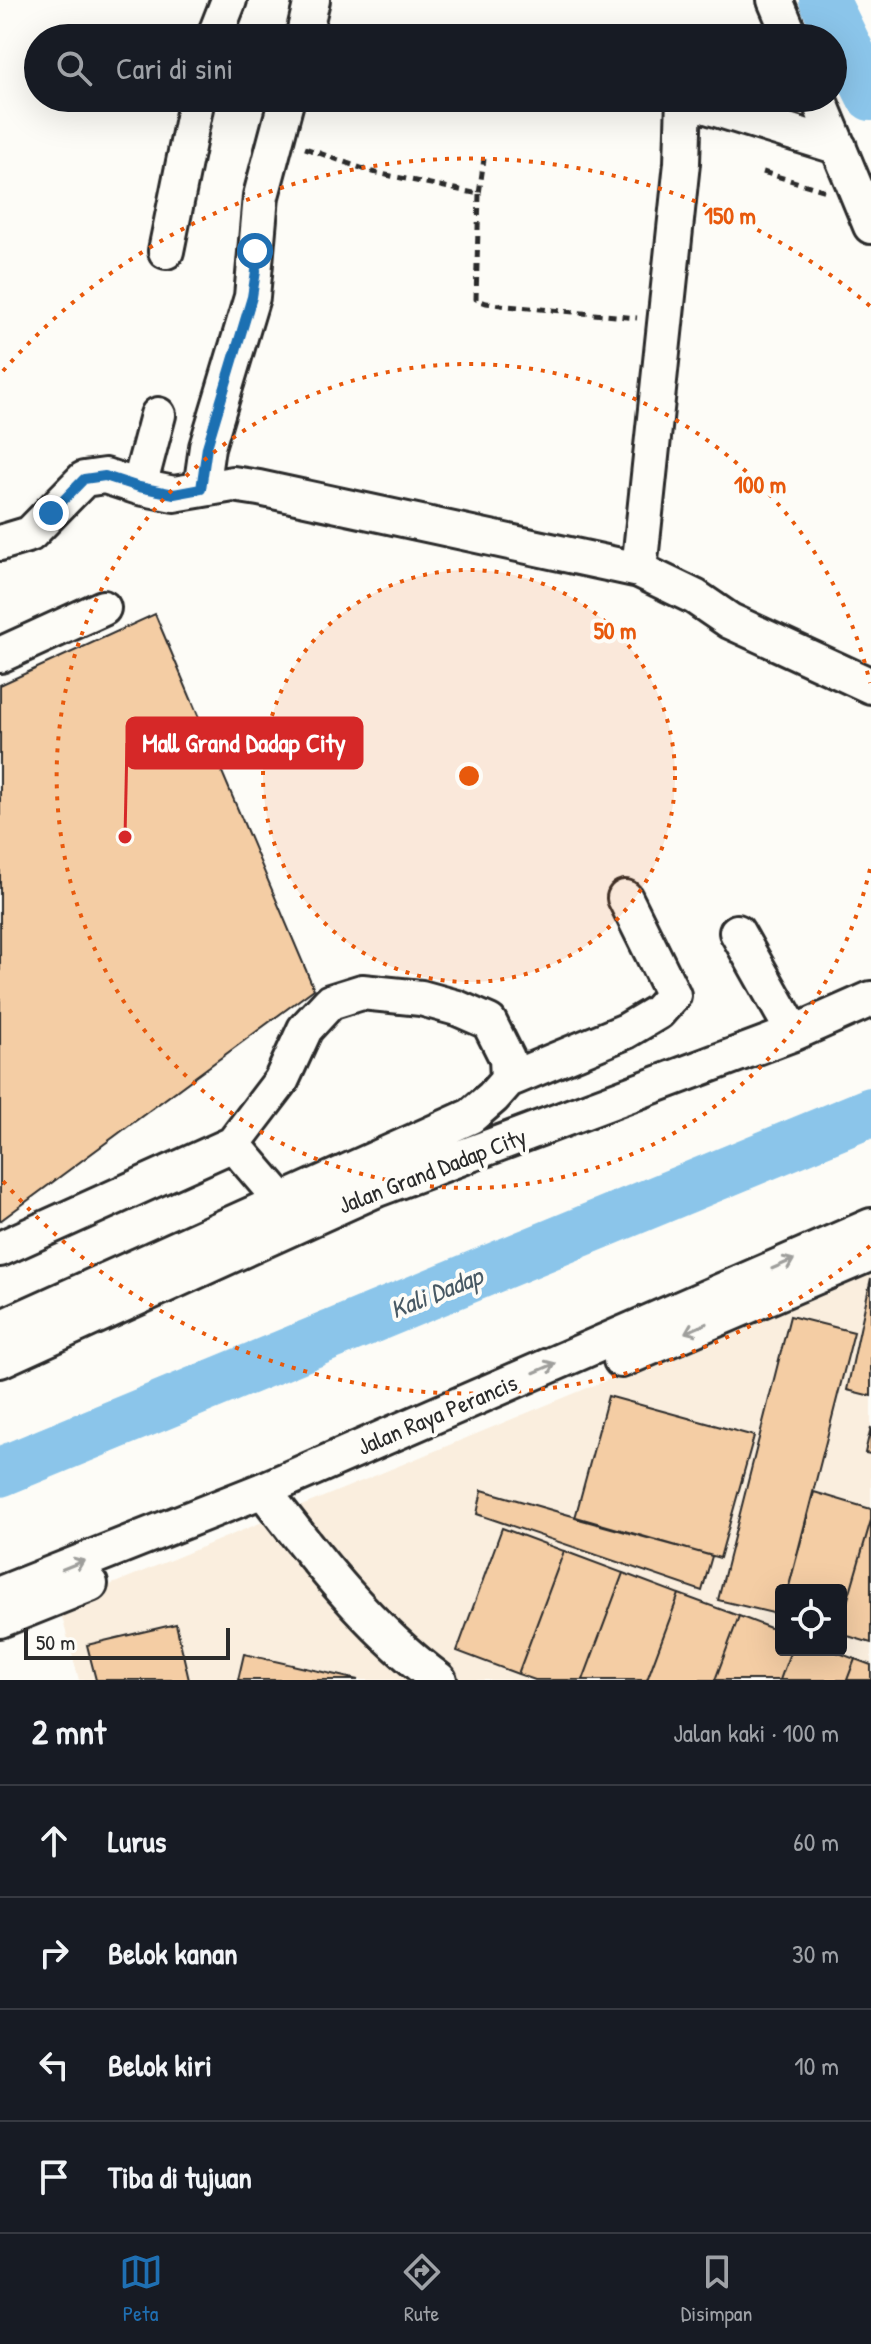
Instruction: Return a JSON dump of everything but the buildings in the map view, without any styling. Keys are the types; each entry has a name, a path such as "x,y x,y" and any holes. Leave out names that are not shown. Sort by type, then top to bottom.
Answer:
{"street":[{"path":"220,24 229,0"},
{"path":"306,24 312,0"},
{"path":"775,0 785,24"},
{"path":"166,251 194,112"},
{"path":"201,489 207,447 252,297 261,196 284,112"},
{"path":"639,570 682,163 684,112"},
{"path":"728,112 839,147"},
{"path":"824,112 866,214"},
{"path":"139,487 158,415"},
{"path":"0,543 30,534 84,479 105,476 174,494 233,484 639,570 695,597 730,621 871,686"},
{"path":"0,655 103,608"},
{"path":"0,1328 471,1116 508,1080 626,1031 658,1012 673,995 625,898"},
{"path":"737,932 794,1033"},
{"path":"0,1249 233,1144 281,1081 305,1029 330,1002 362,992 421,998 457,1008 489,1022 507,1058 508,1080"},
{"name":"Jalan Grand Dadap City","path":"0,1360 377,1189 794,1033 871,999"},
{"path":"233,1144 281,1200"},
{"name":"Jalan Raya Perancis","path":"0,1620 871,1226"},
{"name":"Jalan Raya Perancis","path":"0,1594 270,1499 871,1253"},
{"path":"270,1499 316,1560 404,1654 439,1680"}],"path":[{"path":"277,140 335,157 372,172 479,194"},
{"path":"484,159 479,194 476,299 508,306 664,320"},
{"path":"763,172 866,214"}],"shaded area":[{"path":"871,1271 871,1680 79,1680 59,1606"}],"waterway":[{"name":"Kali Dadap","path":"824,0 836,24"},
{"name":"Kali Dadap","path":"847,47 871,96"},
{"name":"Kali Dadap","path":"0,1472 871,1112"}],"place":[{"name":"Mall Grand Dadap City","path":"125,837"}],"route":[{"path":"51,513 84,479 105,476 174,494 201,489 207,447 252,297 255,251"}]}
